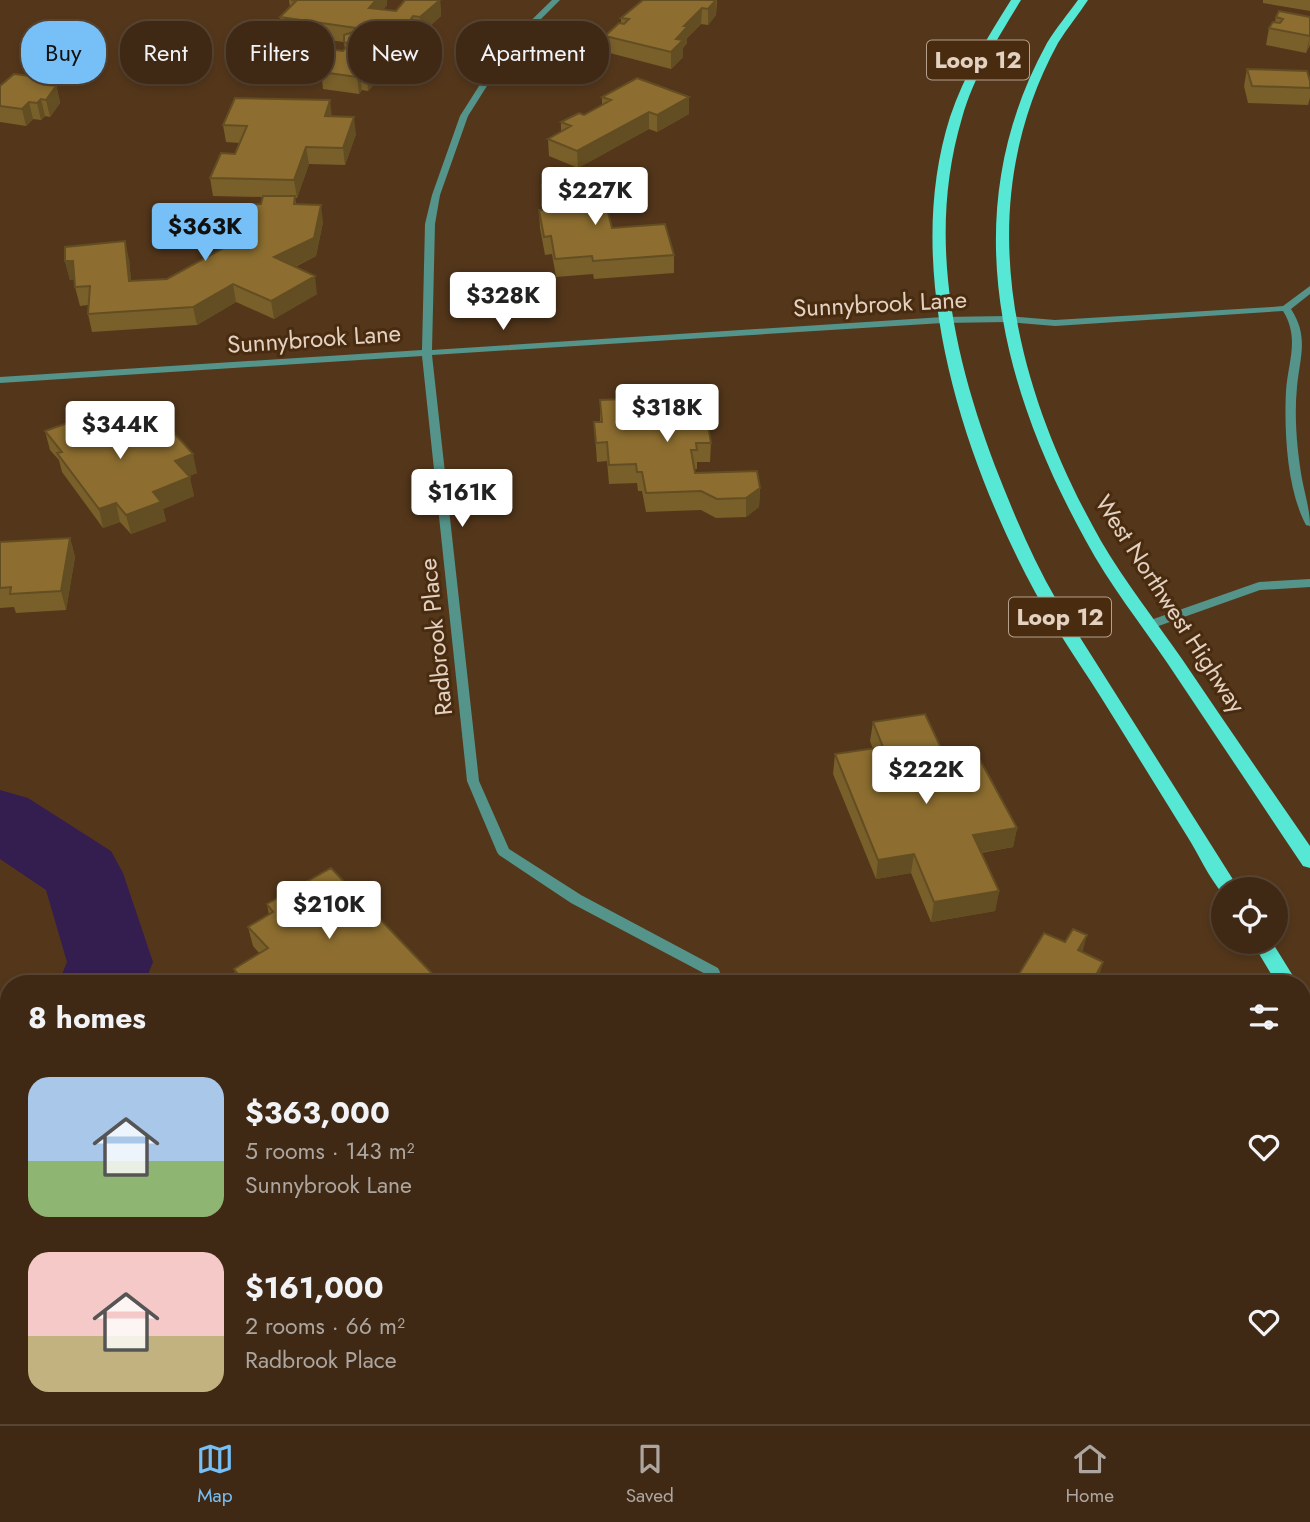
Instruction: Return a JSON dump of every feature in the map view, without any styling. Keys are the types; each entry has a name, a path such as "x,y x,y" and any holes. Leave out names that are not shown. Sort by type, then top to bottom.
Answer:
{"main road":[{"name":"Loop 12","path":"1016,0 995,29 978,62 949,139 940,194 938,233 943,320 963,399 979,446 1034,576 1222,877"},
{"name":"West Northwest Highway","path":"1083,0 1051,46 1028,96 1013,153 1003,214 1008,319 1028,398 1066,489 1094,544 1310,861"},
{"path":"1269,954 1282,975"}],"street":[{"name":"Radbrook Place","path":"556,0 506,50 464,116 436,195 430,225 427,353 473,781 504,852 576,899 712,972"},
{"path":"1286,308 1310,289"},
{"name":"Sunnybrook Lane","path":"0,380 943,320 1008,319 1055,323 1286,308"},
{"path":"1149,625 1259,586 1310,583"}],"lane":[{"path":"1286,308 1300,335 1290,400 1299,492 1310,523"}],"building":[{"path":"291,0 376,0 369,8 396,11 405,0 440,0 420,17 413,16 410,21 348,21 348,27 334,25 334,21 280,17 296,1"},
{"path":"643,0 716,0 708,9 702,8 684,26 688,26 676,39 683,40 671,52 609,37 609,32 619,23 624,24 629,19 621,18"},
{"path":"1279,11 1310,17 1310,36 1269,28 1273,22 1280,23 1283,19 1276,17"},
{"path":"348,34 348,44 344,42 344,35"},
{"path":"348,45 348,76 334,74 334,50 343,51"},
{"path":"1247,69 1307,71 1310,88 1252,86"},
{"path":"14,74 21,75 21,84 56,86 46,100 29,102 22,109 0,106 0,86"},
{"path":"637,78 689,97 657,115 649,112 577,151 548,139 571,126 561,122 579,113 584,115 611,100 602,97"},
{"path":"235,98 330,100 325,116 354,117 343,148 306,147 294,180 210,178 221,153 235,154 247,126 223,125"},
{"path":"600,181 612,228 665,224 674,255 593,261 592,256 555,259 551,236 544,237 539,210 547,210 542,185"},
{"path":"263,196 295,196 294,204 321,205 314,238 274,257 315,276 271,301 233,284 193,307 88,314 90,286 75,287 73,261 65,261 65,247 125,241 129,281 167,279 249,234 250,228 226,228 232,204 261,204"},
{"path":"702,389 711,443 696,443 697,450 691,450 695,473 757,471 760,488 746,498 717,499 701,491 646,493 642,472 637,472 636,464 609,465 607,442 596,443 594,422 602,422 600,400 644,398 644,392"},
{"path":"104,410 122,430 145,422 160,438 174,433 193,454 175,461 190,477 153,492 161,502 126,515 116,503 99,509 57,453 62,452 45,431"},
{"path":"70,538 61,591 10,594 11,587 0,588 0,542"},
{"path":"925,714 948,763 979,758 1017,828 973,835 999,891 934,902 914,854 878,860 835,754 883,747 873,722"},
{"path":"331,868 433,975 239,975 234,969 268,948 248,927 273,912 267,904"},
{"path":"1073,929 1087,935 1078,950 1103,962 1096,975 1018,975 1044,933 1065,942"}],"waterway":[{"path":"0,819 82,873 110,962 105,975"}]}
